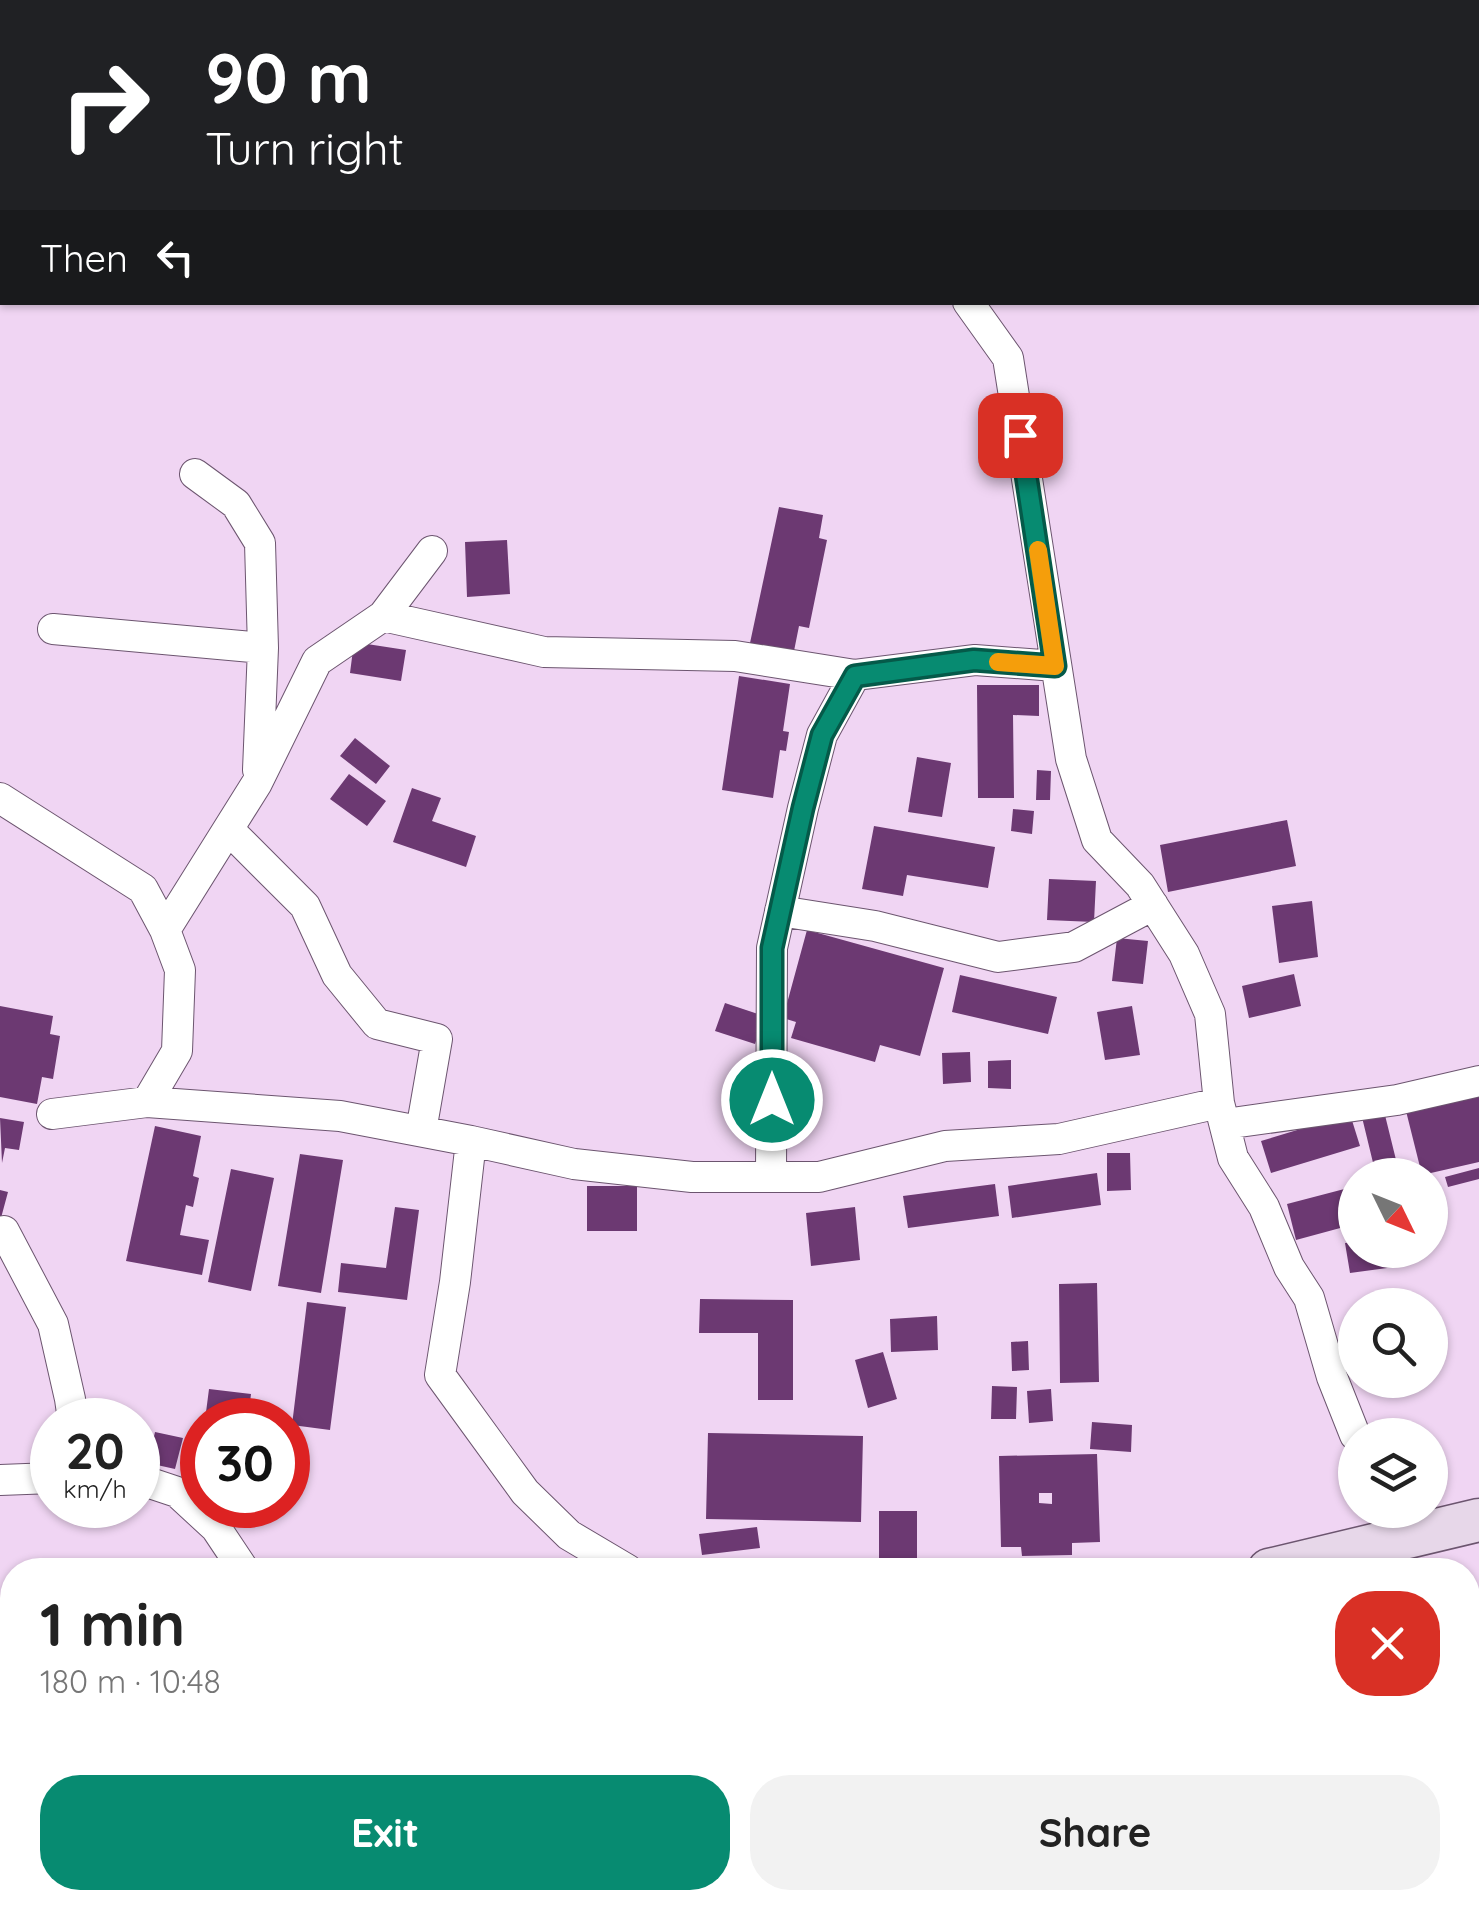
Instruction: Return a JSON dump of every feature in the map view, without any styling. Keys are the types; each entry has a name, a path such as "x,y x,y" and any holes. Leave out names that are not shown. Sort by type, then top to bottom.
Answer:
{"street":[{"path":"970,305 1008,358 1071,758 1097,840 1140,885 1184,954 1210,1014 1222,1114 1233,1158 1264,1207 1289,1267 1309,1298 1348,1418"},
{"path":"195,474 236,504 260,542 263,648 257,783"},
{"path":"165,930 257,783 317,661 383,616 432,551"},
{"path":"383,616 544,652 735,656 855,676 974,660 1055,666"},
{"path":"53,629 263,648"},
{"path":"772,1177 772,948 822,735 855,676"},
{"path":"0,798 142,889 165,930 180,970 177,1051 147,1102"},
{"path":"229,830 304,906 337,975 377,1024 437,1039 421,1131"},
{"path":"780,912 875,926 998,957 1074,947 1153,905"},
{"path":"52,1114 147,1102 340,1116 574,1164 692,1177 819,1177 945,1146 1059,1138 1222,1114 1396,1100 1479,1081"},
{"path":"471,1140 440,1376 526,1492 570,1535 608,1558"},
{"path":"4,1231 53,1324 68,1398"},
{"path":"0,1480 30,1479"},
{"path":"160,1487 176,1492 216,1528 236,1558"},
{"path":"1448,1522 1479,1520"},
{"path":"1301,1558 1383,1528"}],"building":[{"path":"779,507 823,515 819,538 827,540 809,628 799,626 794,651 750,643"},
{"path":"507,540 510,594 467,597 465,542"},
{"path":"354,642 406,650 401,681 350,673"},
{"path":"739,676 790,684 783,731 789,732 786,751 780,750 773,798 722,790"},
{"path":"977,685 1039,685 1039,716 1013,715 1014,798 978,798"},
{"path":"355,738 390,766 376,784 340,756"},
{"path":"917,757 951,763 942,817 908,812"},
{"path":"1037,770 1051,771 1050,800 1036,800"},
{"path":"349,774 386,801 367,826 330,799"},
{"path":"412,788 441,798 432,821 476,836 466,867 393,842"},
{"path":"1013,809 1034,811 1032,834 1011,831"},
{"path":"1287,820 1296,866 1168,892 1160,845"},
{"path":"874,826 995,847 988,888 907,875 903,896 862,889"},
{"path":"1049,879 1096,881 1094,922 1047,920"},
{"path":"1312,901 1318,957 1279,963 1272,906"},
{"path":"807,930 944,968 920,1056 880,1045 875,1062 791,1038 796,1022 783,1018"},
{"path":"1117,938 1148,941 1143,984 1112,981"},
{"path":"1294,974 1301,1006 1249,1018 1242,986"},
{"path":"960,975 1057,997 1048,1034 952,1012"},
{"path":"725,1003 764,1016 755,1044 715,1031"},
{"path":"0,1006 53,1016 50,1034 60,1036 53,1079 42,1077 37,1104 0,1097"},
{"path":"1132,1006 1140,1055 1105,1060 1097,1012"},
{"path":"970,1052 971,1082 943,1084 942,1053"},
{"path":"1011,1060 1011,1089 988,1088 988,1061"},
{"path":"1479,1089 1479,1162 1448,1169 1448,1158 1418,1158 1405,1107"},
{"path":"1382,1103 1396,1158 1372,1158 1360,1109"},
{"path":"1350,1114 1360,1146 1271,1173 1261,1141"},
{"path":"0,1118 24,1122 19,1150 5,1148 2,1163"},
{"path":"155,1126 201,1136 193,1176 199,1178 193,1207 186,1205 180,1235 209,1240 202,1275 126,1261"},
{"path":"1107,1153 1130,1153 1131,1190 1107,1191"},
{"path":"300,1154 343,1160 321,1293 278,1286"},
{"path":"1479,1168 1479,1179 1448,1187 1448,1176"},
{"path":"231,1169 274,1178 251,1291 208,1282"},
{"path":"1097,1173 1101,1205 1012,1218 1008,1186"},
{"path":"995,1184 999,1216 908,1228 903,1196"},
{"path":"587,1186 637,1186 637,1231 587,1231"},
{"path":"0,1190 8,1192 1,1218 0,1218"},
{"path":"1338,1191 1338,1229 1296,1240 1287,1204"},
{"path":"395,1207 419,1210 407,1300 338,1292 341,1263 386,1268"},
{"path":"855,1207 860,1260 811,1266 806,1213"},
{"path":"1349,1268 1387,1268 1350,1273"},
{"path":"1097,1283 1099,1382 1060,1383 1059,1284"},
{"path":"700,1299 793,1300 793,1400 758,1400 758,1333 699,1333"},
{"path":"307,1302 346,1307 330,1430 310,1427 310,1398 295,1398"},
{"path":"937,1316 938,1350 891,1352 890,1319"},
{"path":"1028,1341 1029,1370 1012,1371 1011,1342"},
{"path":"883,1352 897,1399 868,1408 855,1360"},
{"path":"992,1386 1017,1387 1016,1419 991,1419"},
{"path":"209,1389 251,1394 251,1398 208,1398"},
{"path":"1051,1389 1053,1421 1029,1423 1027,1391"},
{"path":"1092,1422 1132,1425 1131,1452 1090,1449"},
{"path":"160,1433 180,1437 175,1469 160,1466"},
{"path":"708,1433 863,1436 861,1522 706,1519"},
{"path":"1097,1454 1100,1542 1072,1543 1072,1555 1022,1556 1021,1547 1001,1547 999,1456","holes":["1039,1493 1052,1493 1052,1504 1039,1503"]},
{"path":"879,1511 917,1511 917,1558 879,1558"},
{"path":"757,1527 760,1548 702,1555 699,1534"}],"slow traffic":[{"path":"998,662 1055,666 1038,550"}],"route":[{"path":"772,1100 772,948 822,735 855,676 974,660 1055,666 1020,435"}]}
